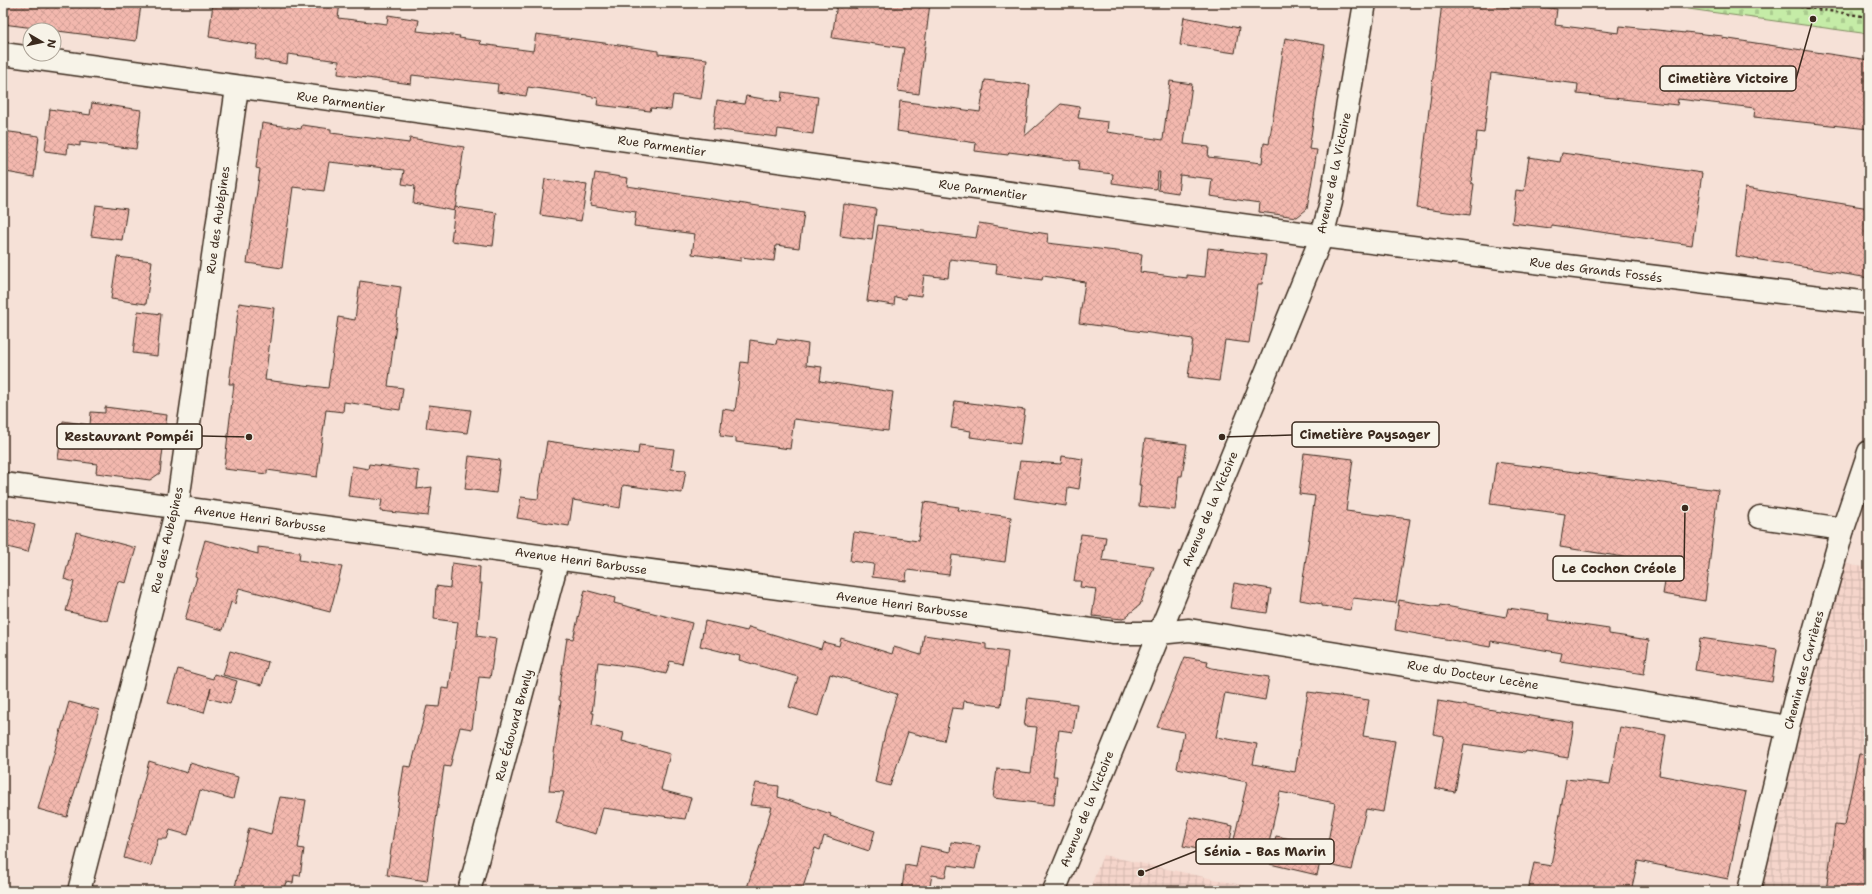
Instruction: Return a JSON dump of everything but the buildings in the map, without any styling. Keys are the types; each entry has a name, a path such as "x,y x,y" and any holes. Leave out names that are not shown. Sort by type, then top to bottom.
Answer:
{"street":[{"name":"Avenue de la Victoire","path":"1054,891 1322,236 1331,202 1365,3"},
{"name":"Rue Parmentier","path":"3,54 237,88 1322,236"},
{"name":"Rue des Aubépines","path":"83,890 176,508 237,88"},
{"name":"Rue des Grands Fossés","path":"1322,236 1869,303"},
{"name":"Chemin des Carrières","path":"1749,891 1788,727 1844,529 1869,452"},
{"name":"Avenue Henri Barbusse","path":"3,484 1114,634 1159,633"},
{"path":"1760,517 1844,529"},
{"name":"Rue Édouard Branly","path":"469,891 558,558"},
{"name":"Rue du Docteur Lecène","path":"1159,633 1189,630 1788,727"}],"path":[{"path":"1776,3 1869,17"}],"shaded area":[{"path":"1834,562 1869,568 1869,891 1749,891"},
{"path":"1103,855 1269,891 1089,891"}],"green space":[{"path":"1645,3 1869,3 1869,34"}],"place":[{"name":"Cimetière Victoire","path":"1813,19"},
{"name":"Restaurant Pompéi","path":"249,437"},
{"name":"Cimetière Paysager","path":"1222,437"},
{"name":"Le Cochon Créole","path":"1685,508"},
{"name":"Sénia - Bas Marin","path":"1141,873"}]}
